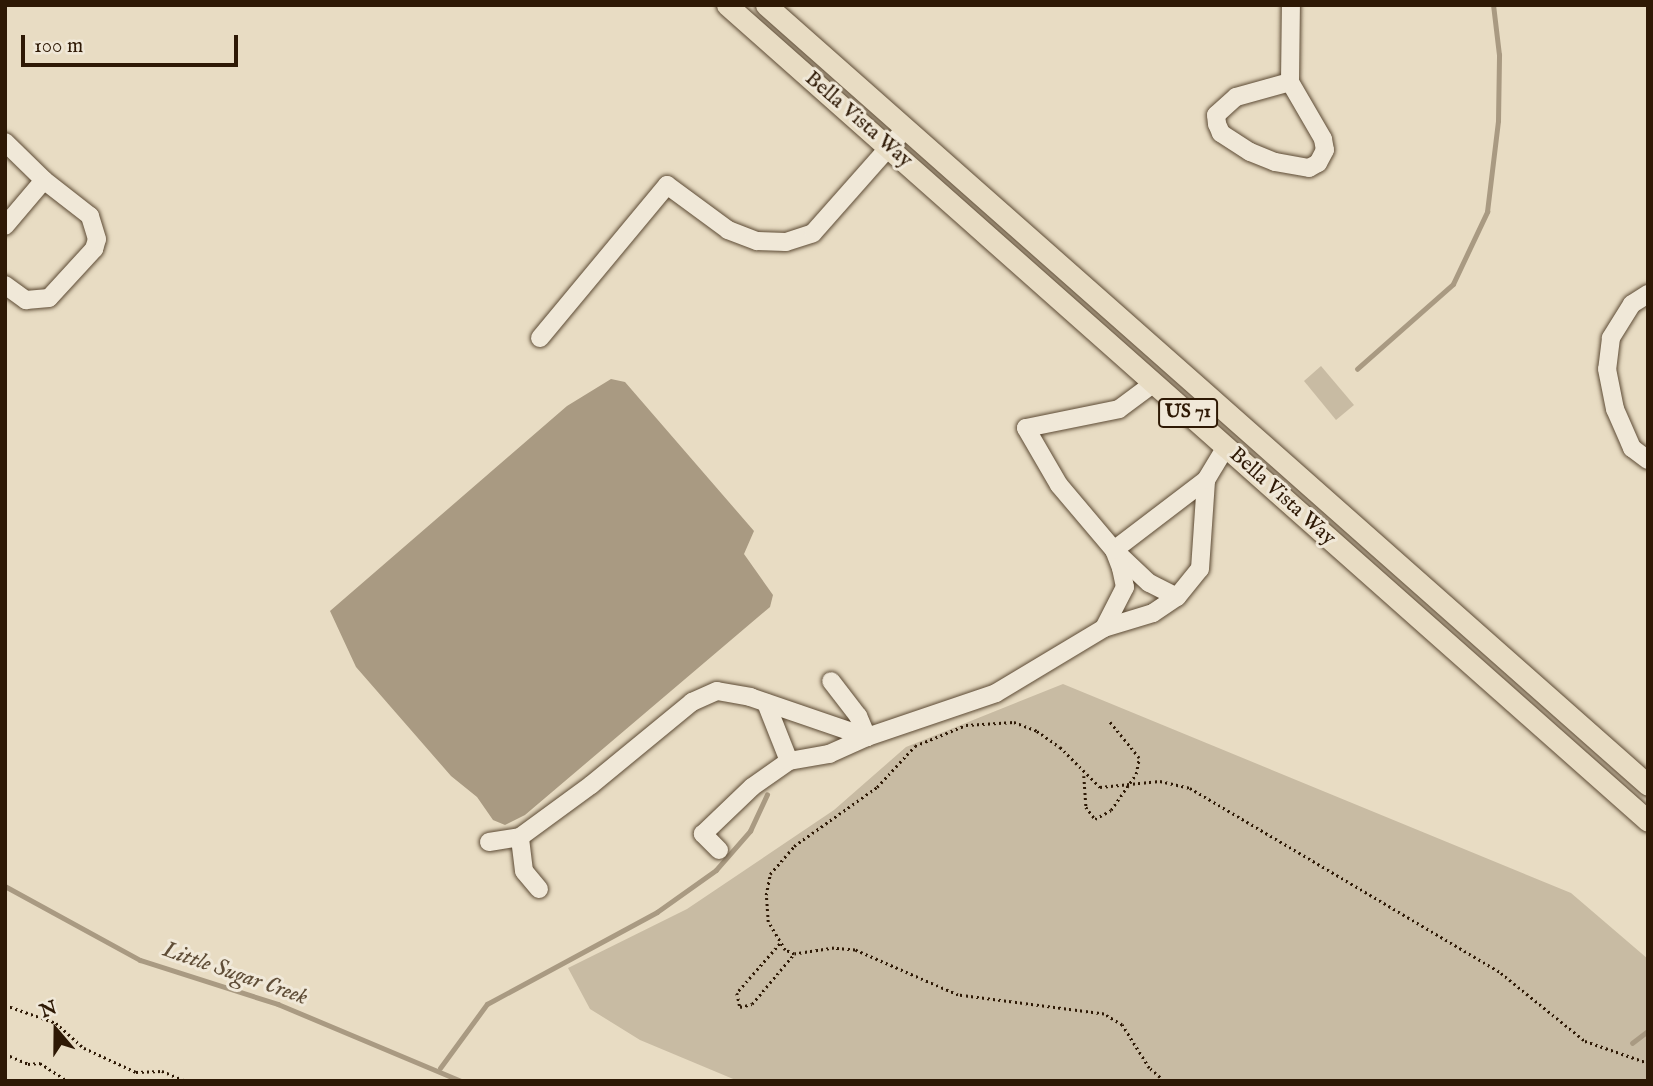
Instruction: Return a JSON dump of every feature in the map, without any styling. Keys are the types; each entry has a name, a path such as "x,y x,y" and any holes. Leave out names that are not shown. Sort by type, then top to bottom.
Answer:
{"main road":[{"name":"Bella Vista Way","path":"727,5 1648,821"},
{"name":"Bella Vista Way","path":"766,5 1648,785"}],"street":[{"path":"1290,82 1236,97 1216,115 1217,124 1221,133 1250,152 1275,162 1309,168 1318,163 1325,150 1323,139 1290,82 1291,5"},
{"path":"540,338 667,186 728,230 757,241 786,243 813,233 846,199 887,146 905,128"},
{"path":"5,142 44,180 90,216 97,239 94,249 49,298 26,300 5,285"},
{"path":"5,226 44,180"},
{"path":"1648,294 1632,304 1611,338 1607,369 1615,409 1632,448 1648,460"},
{"path":"1154,383 1138,399 1119,409 1027,428 1059,485 1114,550 1149,583 1177,597"},
{"path":"1114,550 1206,480 1226,447"},
{"path":"719,850 703,834 752,787 789,761 829,754 867,737 996,692 1104,628 1153,613 1177,597 1200,569 1206,480"},
{"path":"1104,628 1125,587 1114,550"},
{"path":"831,681 858,716 867,737"},
{"path":"489,842 520,837 592,785 692,702 717,691 766,703 867,737"},
{"path":"766,703 789,761"},
{"path":"520,837 524,871 539,889"}],"path":[{"path":"1084,776 1086,807 1096,819 1104,818 1130,786 1139,758 1108,720"},
{"path":"794,954 780,944 768,922 770,873 794,846 877,787 915,746 966,725 1014,722 1037,731 1060,747 1084,776 1100,787 1160,781 1190,788 1501,973 1586,1041 1648,1063"},
{"path":"780,944 737,993 740,1007 752,1004 794,954 834,948 855,950 958,995 1104,1014 1122,1025 1149,1068 1164,1081"},
{"path":"5,1004 56,1023 76,1043 136,1072 162,1071 184,1081"},
{"path":"5,1054 28,1064 40,1063 68,1081"}],"shaded area":[{"path":"1321,366 1354,405 1336,420 1304,381"},
{"path":"611,379 625,382 754,531 744,554 773,595 770,607 525,815 505,825 493,820 477,797 451,776 356,667 330,611 567,406"},
{"path":"1063,684 1571,893 1648,959 1648,1081 738,1081 640,1040 590,1009 568,968 687,909 834,810 906,747"}],"waterway":[{"path":"1357,369 1453,284 1487,212 1498,121 1499,55 1493,5"},
{"path":"440,1068 487,1004 657,912 716,870 750,831 767,795"},
{"name":"Little Sugar Creek","path":"5,886 140,960 278,1004 461,1081"},
{"path":"1632,1043 1648,1031"}]}
